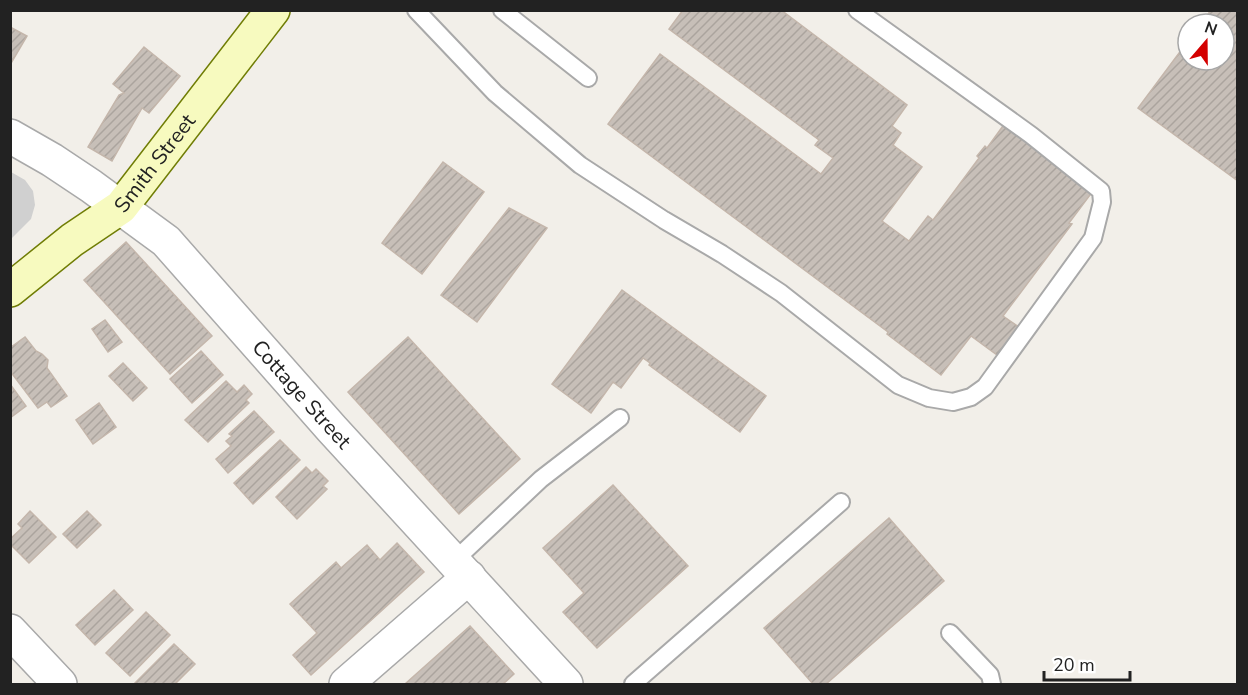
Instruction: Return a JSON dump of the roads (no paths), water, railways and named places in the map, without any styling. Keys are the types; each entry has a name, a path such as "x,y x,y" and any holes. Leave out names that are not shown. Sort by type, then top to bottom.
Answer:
{"street":[{"name":"Smith Street","path":"10,290 72,240 121,207 273,10"},
{"name":"Cottage Street","path":"10,136 52,160 166,241 266,356 566,684"},
{"path":"346,684 461,569"},
{"path":"10,631 60,684"}],"lane":[{"path":"416,10 495,93 580,165 781,293 898,385 929,399 953,402 971,398 985,387 1003,364 1093,238 1102,202 1101,191 1031,135 857,10"},
{"path":"502,10 588,78"},
{"path":"461,569 542,479 620,418"},
{"path":"633,684 841,502"},
{"path":"950,633 990,675 992,684"}]}
